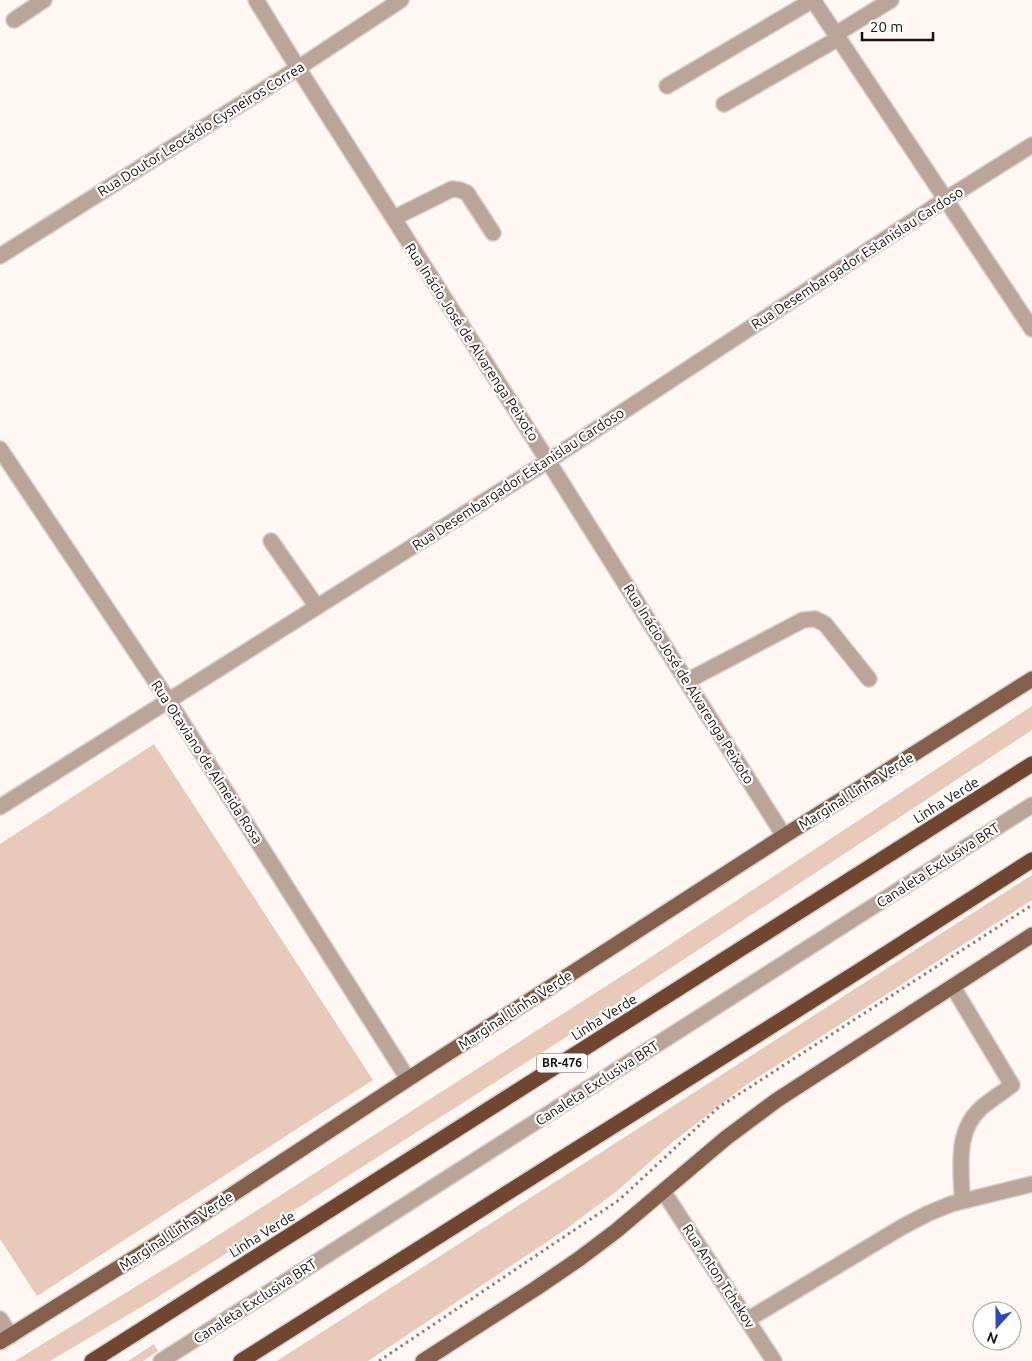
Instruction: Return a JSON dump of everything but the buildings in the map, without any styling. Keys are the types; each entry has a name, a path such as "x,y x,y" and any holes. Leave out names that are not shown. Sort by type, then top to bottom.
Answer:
{"highway":[{"name":"Linha Verde","path":"92,1361 1032,764"},
{"path":"242,1361 1032,860"}],"main road":[{"name":"Marginal Linha Verde","path":"5,1339 174,1232 784,836 1032,679"},
{"path":"423,1361 579,1259 616,1231 726,1138 770,1105 1032,935"}],"street":[{"path":"14,20 44,0"},
{"name":"Rua Inácio José de Alvarenga Peixoto","path":"256,0 784,836"},
{"name":"Rua Doutor Leocádio Cysneiros Correa","path":"0,256 298,68 401,0"},
{"path":"667,86 813,0 1032,329"},
{"path":"724,104 838,36 891,0"},
{"name":"Rua Desembargador Estanislau Cardoso","path":"0,807 548,461 1032,145"},
{"path":"394,218 452,189 460,190 467,193 493,233"},
{"name":"Rua Otaviano de Almeida Rosa","path":"0,449 168,700 408,1079"},
{"path":"271,541 317,606"},
{"path":"687,681 803,620 815,619 825,624 869,679"},
{"name":"Canaleta Exclusiva BRT","path":"161,1361 1032,805"},
{"path":"953,987 1012,1085 981,1108 970,1120 964,1133 961,1147 962,1201"},
{"path":"748,1320 902,1226 927,1214 951,1204 1032,1184"},
{"name":"Rua Anton Tchekov","path":"663,1191 774,1361"},
{"path":"0,1319 5,1339"}],"shaded area":[{"path":"1032,706 1032,730 563,1039 153,1300 50,1361 15,1361 192,1252 645,961"},
{"path":"154,744 373,1080 37,1296 0,1239 0,844"},
{"path":"1032,875 1032,900 743,1087 669,1145 617,1191 566,1229 368,1361 277,1361"},
{"path":"154,1344 158,1351 143,1361 128,1361"}]}
